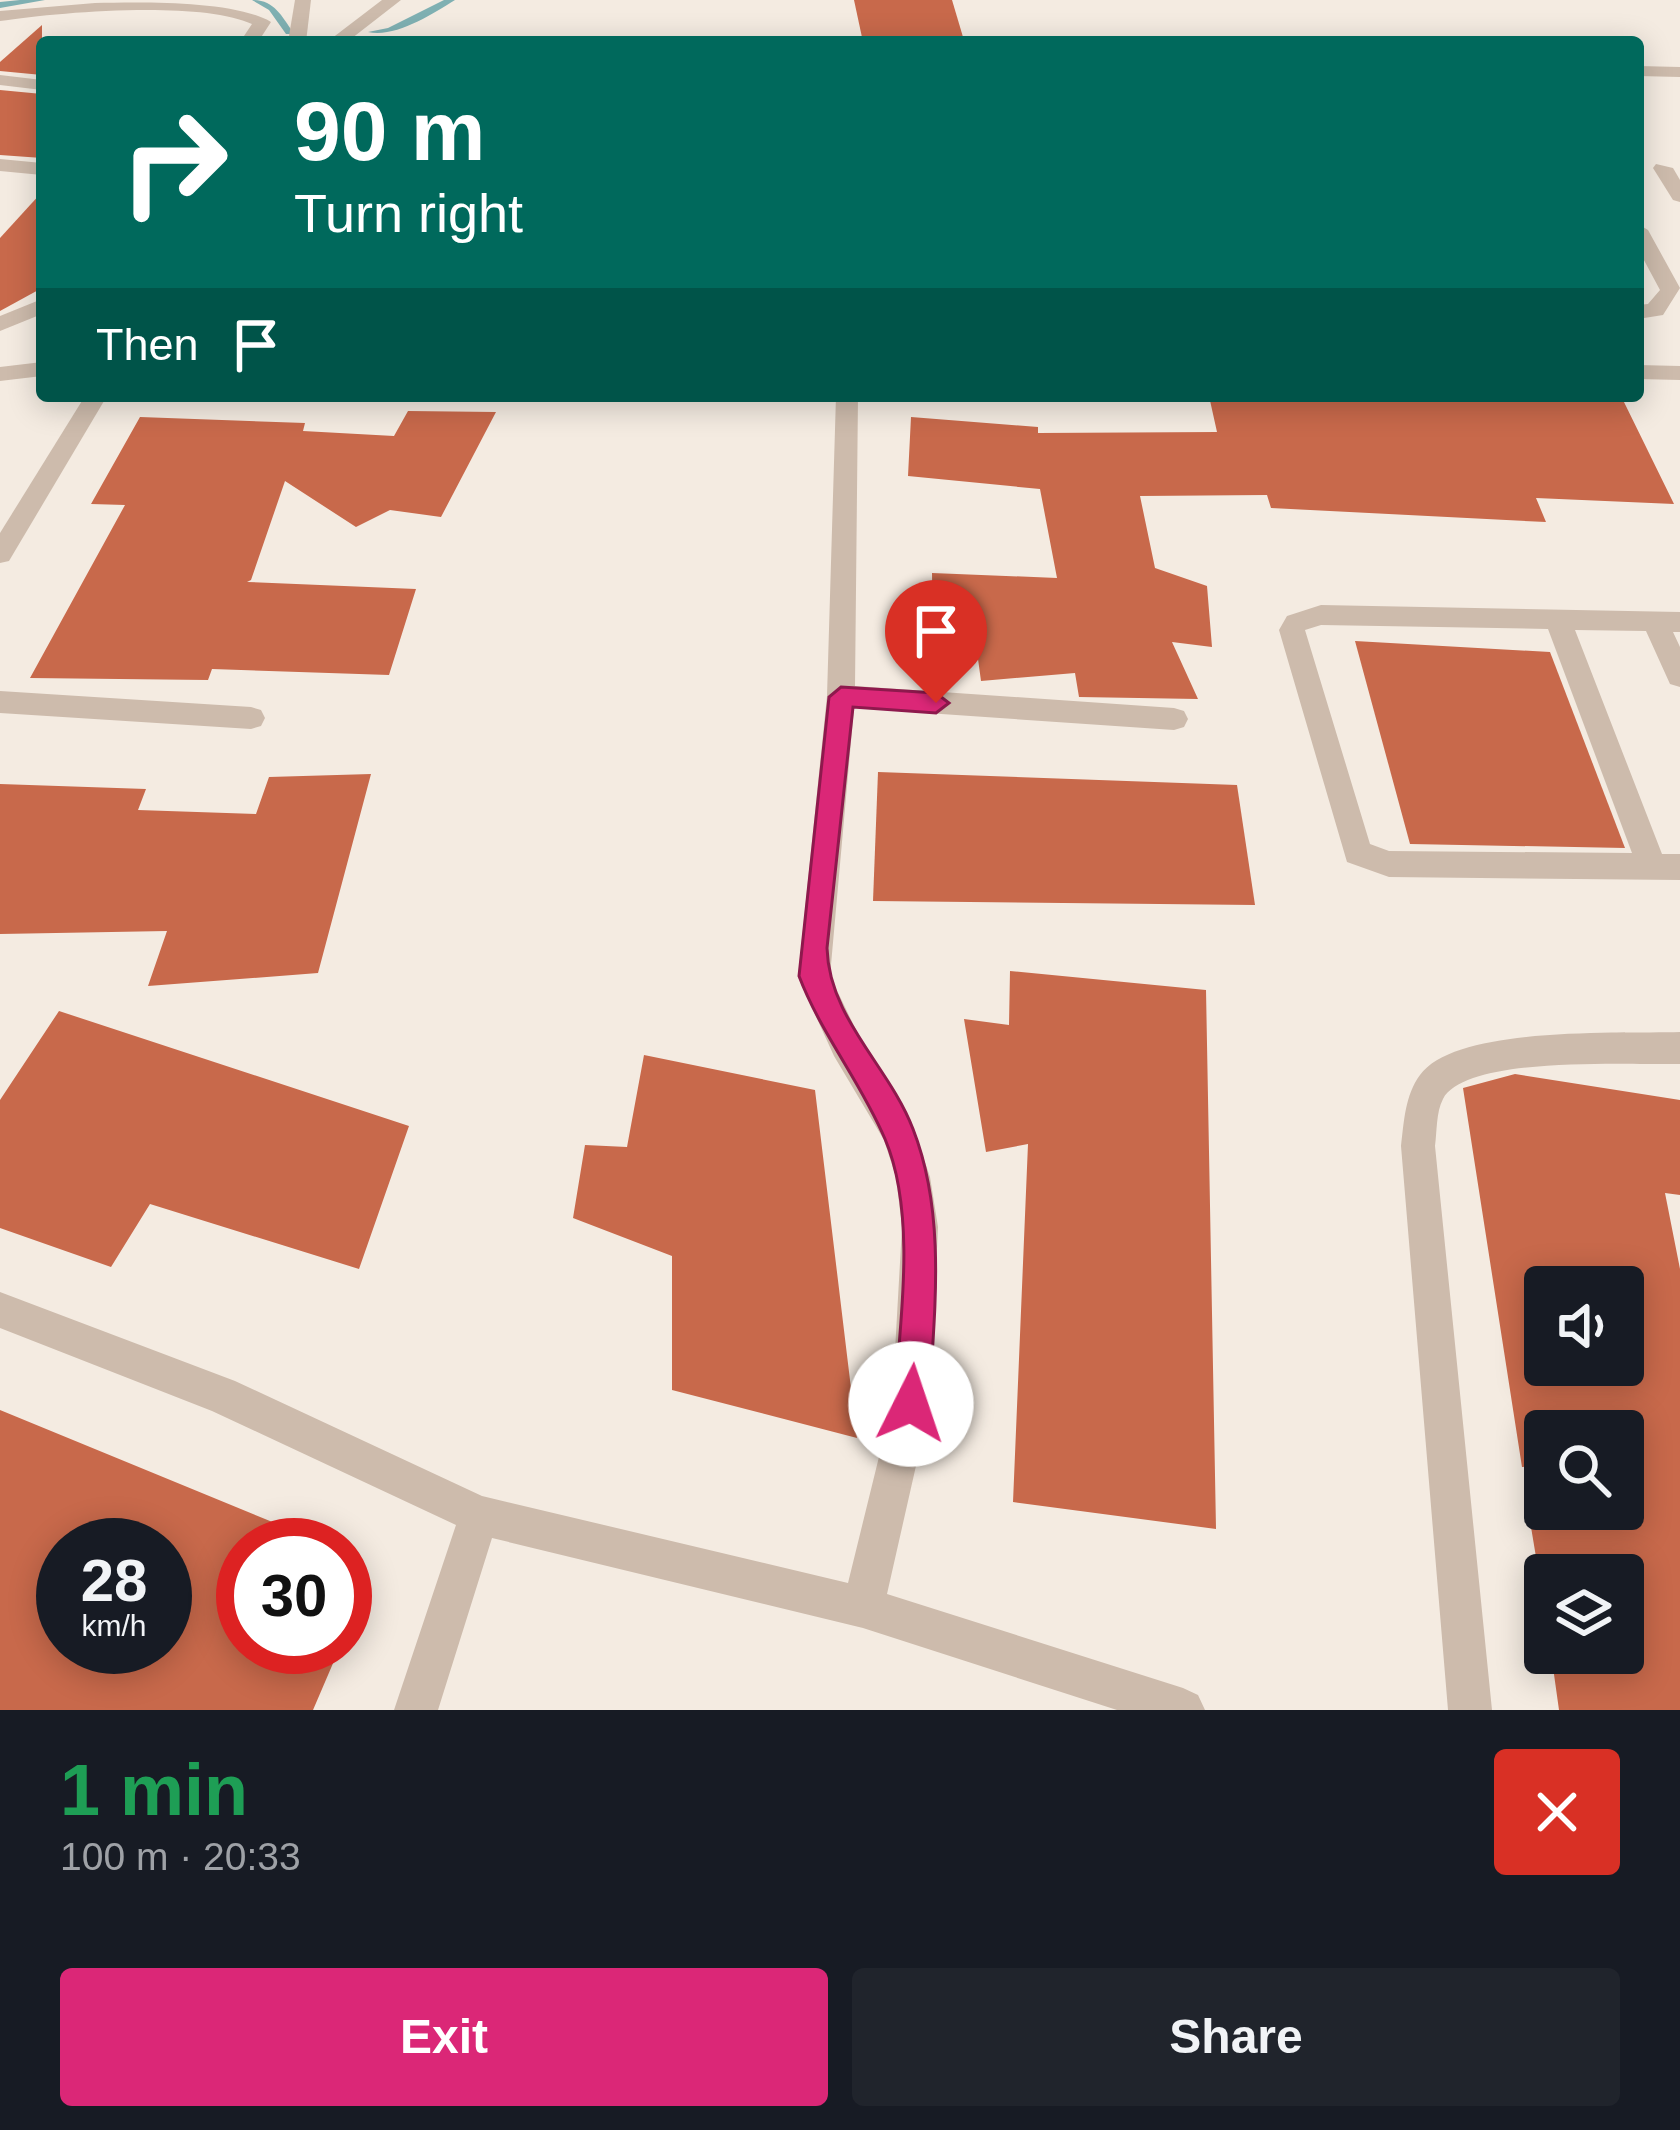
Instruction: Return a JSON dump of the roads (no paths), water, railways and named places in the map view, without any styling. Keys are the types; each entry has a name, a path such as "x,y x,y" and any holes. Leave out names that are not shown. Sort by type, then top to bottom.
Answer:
{"street":[{"path":"298,36 303,0"},
{"path":"344,36 393,0"},
{"path":"0,16 178,3 247,9 262,22 253,36"},
{"path":"1644,71 1680,72"},
{"path":"0,80 36,84"},
{"path":"1664,168 1680,196"},
{"path":"3,169 36,169"},
{"path":"1644,241 1671,291 1655,310 1644,311"},
{"path":"0,324 36,309"},
{"path":"0,374 36,370"},
{"path":"1644,372 1680,373"},
{"path":"0,554 92,402"},
{"path":"847,402 841,697 814,976 846,1045 899,1132 913,1177 920,1227 911,1404 862,1607"},
{"path":"1558,620 1666,867 1389,864 1366,857 1352,845 1293,640 1297,623 1321,615 1668,622 1680,676"},
{"path":"841,697 1174,719"},
{"path":"0,702 251,718"},
{"path":"1470,1710 1418,1145 1426,1096 1437,1078 1459,1065 1493,1057 1679,1051"},
{"path":"0,1310 221,1396 479,1515 862,1607 1183,1710"},
{"path":"416,1710 479,1515"}],"waterway":[{"path":"0,5 41,0"},
{"path":"256,0 272,8 289,32"},
{"path":"372,32 390,30 451,0"}]}
